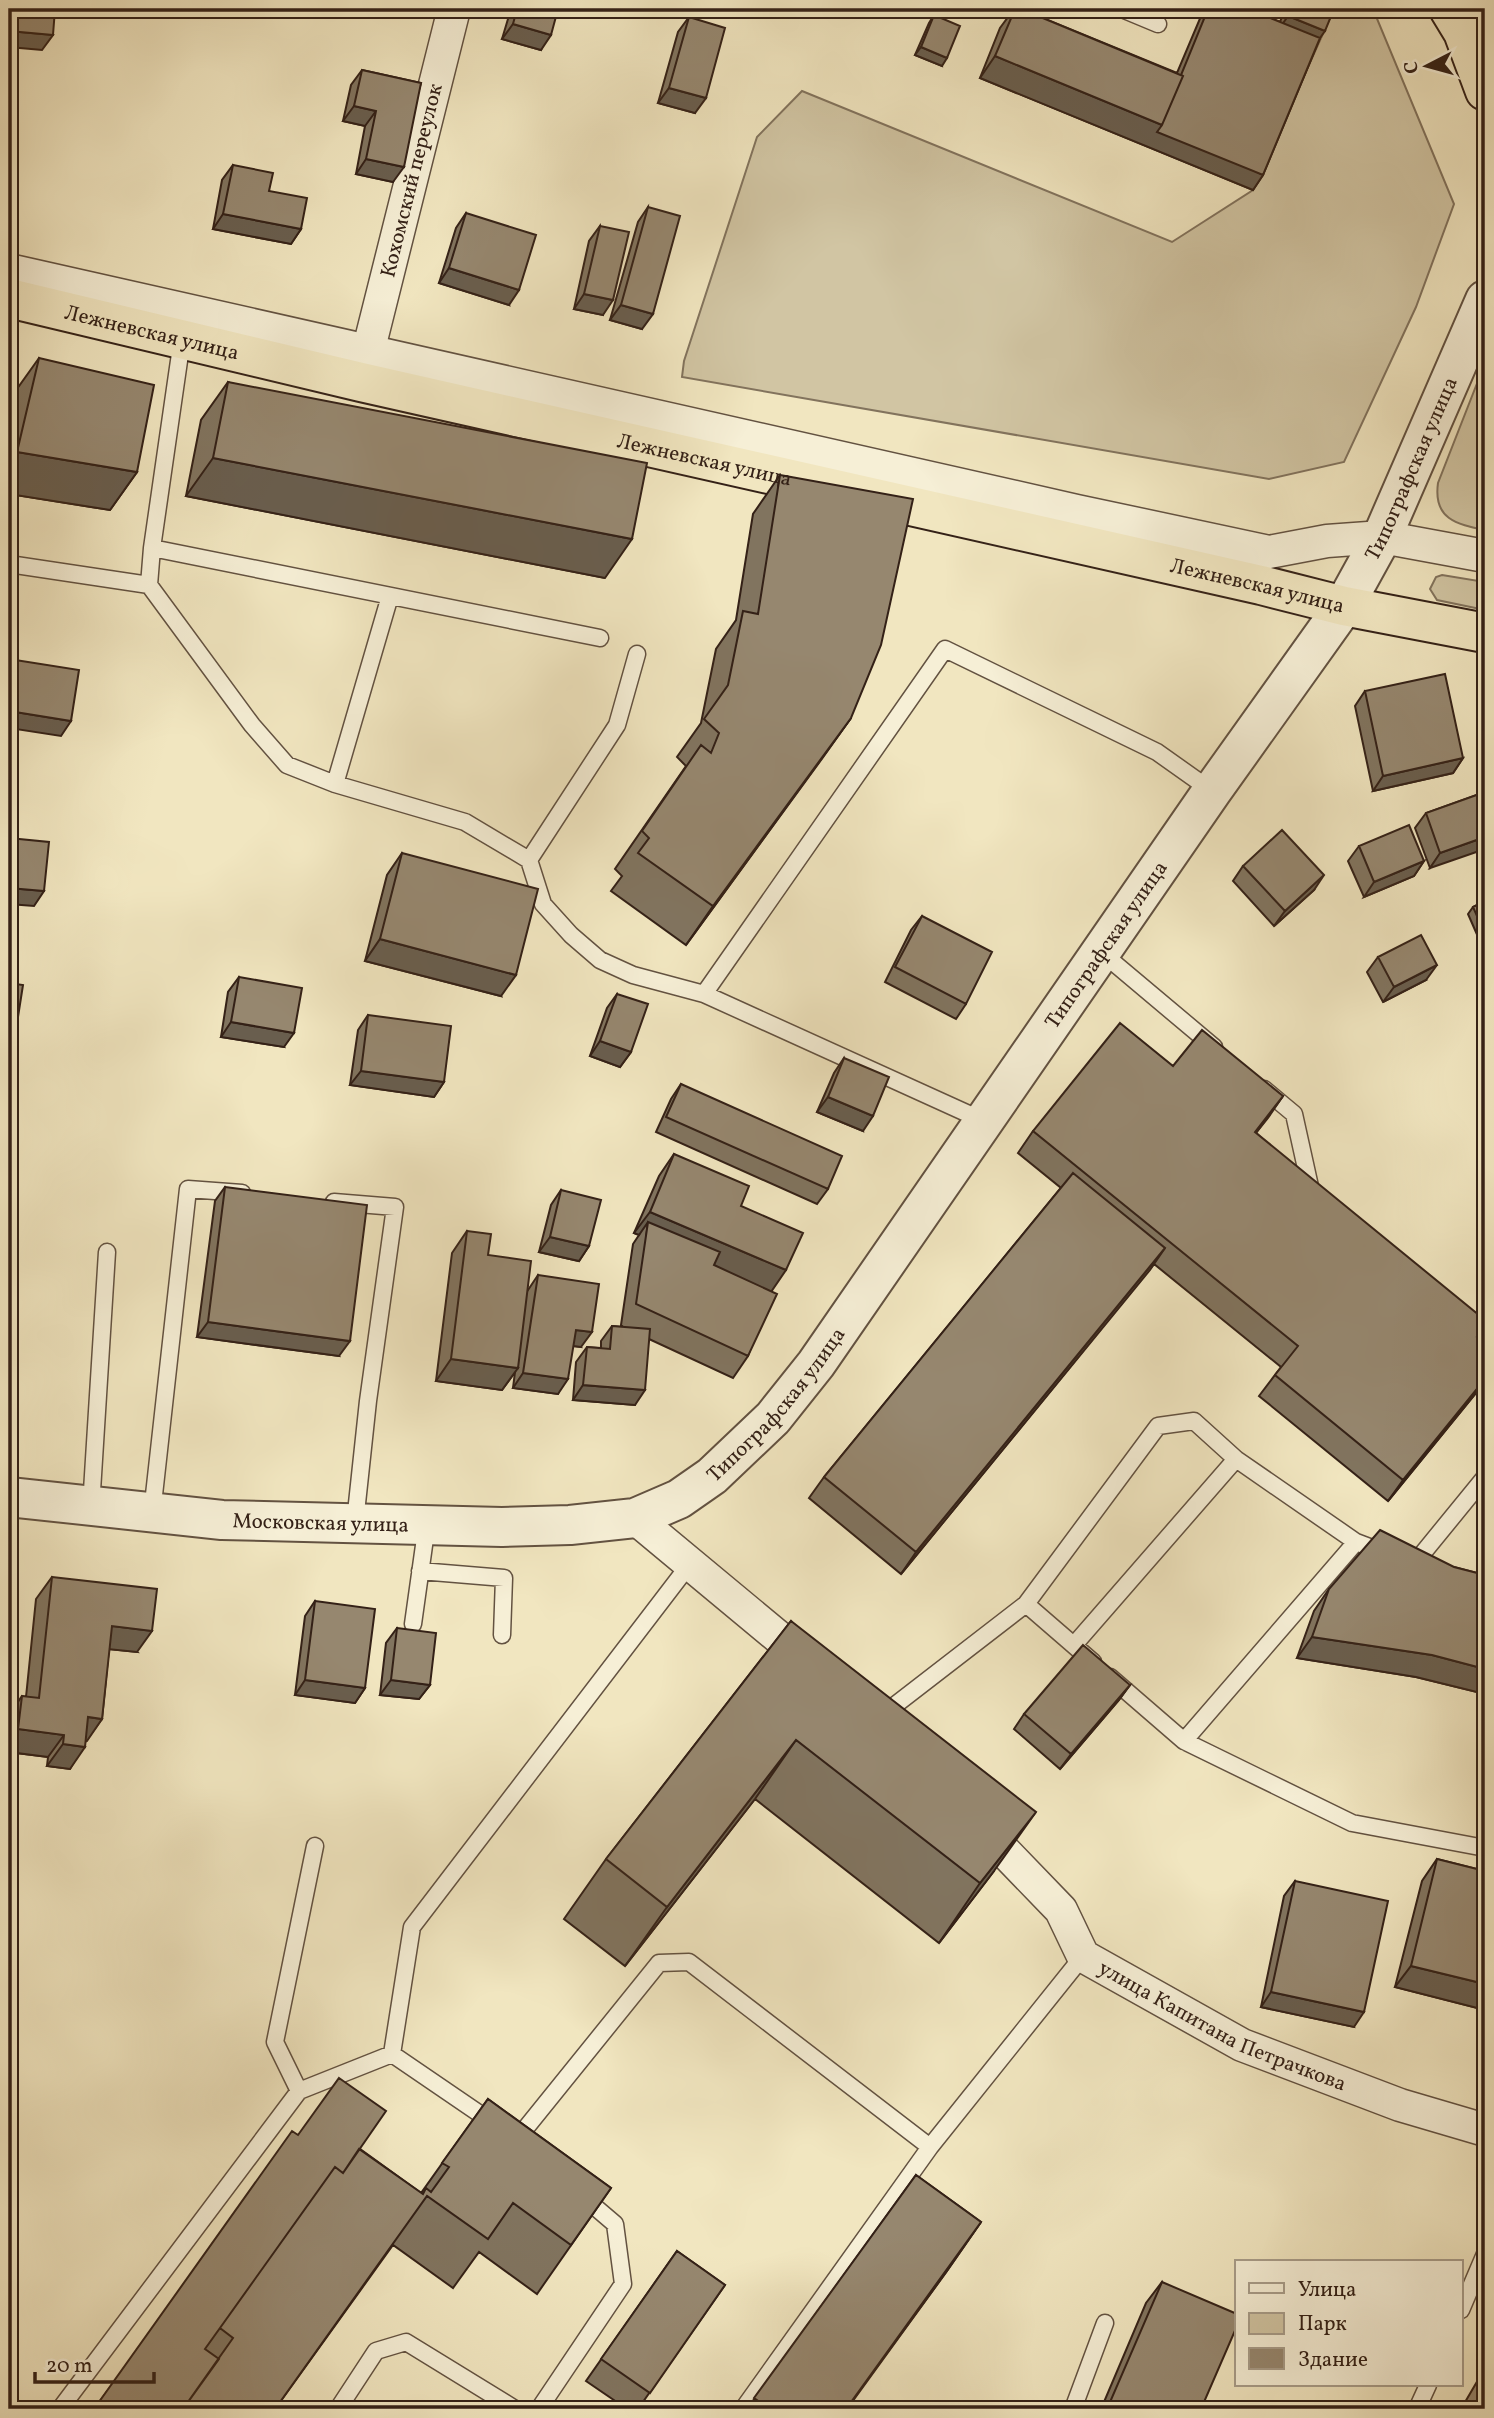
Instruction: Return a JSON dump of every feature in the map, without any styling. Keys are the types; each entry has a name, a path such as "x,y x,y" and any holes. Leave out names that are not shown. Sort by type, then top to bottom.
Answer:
{"highway":[{"path":"1449,9 1462,32 1485,91"},
{"name":"Лежневская улица","path":"9,298 181,340 365,367 1344,606 1485,633"}],"street":[{"name":"Кохомский переулок","path":"365,367 454,9"},
{"name":"Лежневская улица","path":"9,270 365,367 1269,552 1327,541 1381,537 1485,556"},
{"name":"Типографская улица","path":"635,1518 679,1499 712,1476 773,1418 816,1364 1212,791 1344,606 1381,537 1485,300"},
{"name":"Московская улица","path":"9,1497 222,1520 502,1527 570,1525 635,1518"},
{"path":"635,1518 866,1711"},
{"name":"улица Капитана Петрачкова","path":"954,1799 1061,1910 1083,1956 1242,2045 1400,2105 1485,2130"}],"lane":[{"path":"1122,9 1158,24"},
{"path":"181,340 149,585 253,725 287,765 335,784 465,822 529,860 543,904 570,935 600,960 633,975 704,994 984,1121"},
{"path":"152,548 600,638"},
{"path":"9,564 149,585"},
{"path":"335,784 390,596"},
{"path":"704,994 945,649 1157,752 1212,791"},
{"path":"529,860 617,725 637,654"},
{"path":"1101,952 1229,1060"},
{"path":"1251,1078 1294,1114 1311,1191 1321,1200"},
{"path":"152,1513 188,1189 257,1195"},
{"path":"312,1200 395,1207 368,1401 355,1522"},
{"path":"91,1507 107,1252"},
{"path":"1454,1313 1485,1340"},
{"path":"866,1711 1026,1604 1158,1426 1194,1421 1236,1459 1356,1542 1420,1566 1485,1477"},
{"path":"1074,1645 1236,1459"},
{"path":"413,1624 427,1524"},
{"path":"1184,1741 1356,1542"},
{"path":"391,2054 412,1927 689,1565"},
{"path":"420,1571 504,1578 502,1635"},
{"path":"1026,1604 1184,1741 1352,1823 1485,1849"},
{"path":"299,2091 275,2042 314,1846"},
{"path":"743,2409 930,2147 1083,1956"},
{"path":"391,2054 522,2143 659,1963 689,1962 930,2147"},
{"path":"60,2409 299,2091 391,2054"},
{"path":"539,2409 624,2284 615,2224 566,2182"},
{"path":"1462,2308 1482,2273 1485,2254"},
{"path":"1073,2409 1105,2323"},
{"path":"338,2409 376,2351 406,2342 515,2409"},
{"path":"1417,2409 1428,2386"}],"green space":[{"path":"1334,9 1373,9 1454,204 1416,307 1344,462 1269,479 682,377 684,361 757,137 802,91 1172,242 1253,190"},
{"path":"1485,363 1485,530 1449,518 1439,505 1437,495 1438,483"},
{"path":"1442,575 1485,582 1485,610 1437,600 1430,589 1436,577"}],"building":[{"path":"9,9 55,9 53,35 9,31"},
{"path":"517,9 558,9 551,35 513,24"},
{"path":"1015,9 1021,9 1183,76 1162,125 995,56"},
{"path":"1208,9 1248,9 1320,38 1263,175 1157,132 1183,76 1181,75"},
{"path":"1291,9 1334,9 1325,31 1288,16"},
{"path":"934,15 960,26 947,58 921,47"},
{"path":"689,17 725,28 706,98 669,88"},
{"path":"362,70 421,83 404,167 366,159 376,111 354,106"},
{"path":"233,165 273,173 269,191 307,198 301,229 223,214"},
{"path":"648,207 680,216 653,314 621,305"},
{"path":"466,213 536,235 519,290 449,268"},
{"path":"600,226 629,232 613,300 584,294"},
{"path":"39,358 154,385 137,472 17,452"},
{"path":"228,382 647,463 632,539 213,458"},
{"path":"780,475 913,499 881,645 851,718 713,906 638,853 649,838 642,831 701,745 711,753 719,733 704,719 728,685 743,611 758,614"},
{"path":"9,659 79,670 71,721 9,711"},
{"path":"1445,674 1463,758 1383,776 1365,691"},
{"path":"1485,792 1485,837 1440,853 1426,813"},
{"path":"1409,825 1424,861 1374,882 1359,846"},
{"path":"1282,830 1324,875 1285,911 1243,866"},
{"path":"9,838 49,842 44,891 9,888"},
{"path":"402,853 538,889 516,975 380,939"},
{"path":"1485,901 1485,934 1473,907"},
{"path":"922,916 992,952 966,1004 895,967"},
{"path":"1421,935 1437,965 1394,987 1378,957"},
{"path":"239,977 302,988 294,1033 231,1022"},
{"path":"9,983 23,985 13,1049 9,1049"},
{"path":"617,994 648,1004 631,1052 600,1041"},
{"path":"368,1015 451,1026 444,1082 361,1071"},
{"path":"1120,1023 1173,1066 1202,1030 1283,1096 1255,1132 1485,1320 1485,1328 1477,1337 1485,1344 1485,1379 1403,1480 1275,1375 1298,1346 1033,1131"},
{"path":"844,1058 889,1077 873,1116 828,1097"},
{"path":"681,1084 842,1156 828,1189 666,1117"},
{"path":"674,1154 749,1186 741,1206 803,1233 786,1270 650,1212"},
{"path":"1073,1173 1165,1248 916,1552 824,1477"},
{"path":"225,1187 367,1205 350,1341 208,1322"},
{"path":"561,1190 601,1200 589,1246 550,1237"},
{"path":"648,1222 720,1252 714,1265 777,1294 748,1356 636,1304"},
{"path":"467,1231 491,1234 488,1255 531,1261 518,1368 451,1359"},
{"path":"538,1275 599,1284 592,1332 576,1330 568,1379 523,1373"},
{"path":"612,1326 650,1329 645,1390 583,1385 587,1347 610,1349"},
{"path":"1380,1530 1454,1567 1485,1575 1485,1669 1432,1655 1312,1637 1329,1589"},
{"path":"52,1577 157,1589 152,1631 112,1626 102,1719 88,1717 85,1747 63,1744 64,1735 18,1729 22,1696 39,1698"},
{"path":"315,1601 375,1609 365,1688 305,1680"},
{"path":"791,1621 1036,1812 980,1883 796,1740 667,1907 606,1859"},
{"path":"397,1628 436,1633 430,1685 391,1680"},
{"path":"1083,1645 1130,1685 1071,1754 1024,1714"},
{"path":"9,1809 17,1810 10,1867 9,1867"},
{"path":"1437,1859 1485,1871 1485,1984 1411,1966"},
{"path":"1295,1881 1388,1901 1364,2012 1271,1992"},
{"path":"339,2078 386,2111 343,2173 335,2167 205,2349 219,2359 183,2409 94,2409 292,2131 298,2135"},
{"path":"488,2099 611,2188 571,2245 513,2203 488,2239 427,2196 275,2409 183,2409 233,2338 220,2328 335,2167 343,2173 359,2149 423,2194 426,2188 431,2192 449,2167 442,2163"},
{"path":"916,2175 981,2222 846,2409 770,2409 754,2398"},
{"path":"677,2251 725,2285 650,2393 601,2359"},
{"path":"1162,2282 1235,2313 1235,2331 1201,2409 1107,2409"},
{"path":"1485,2368 1485,2409 1461,2409"}]}
